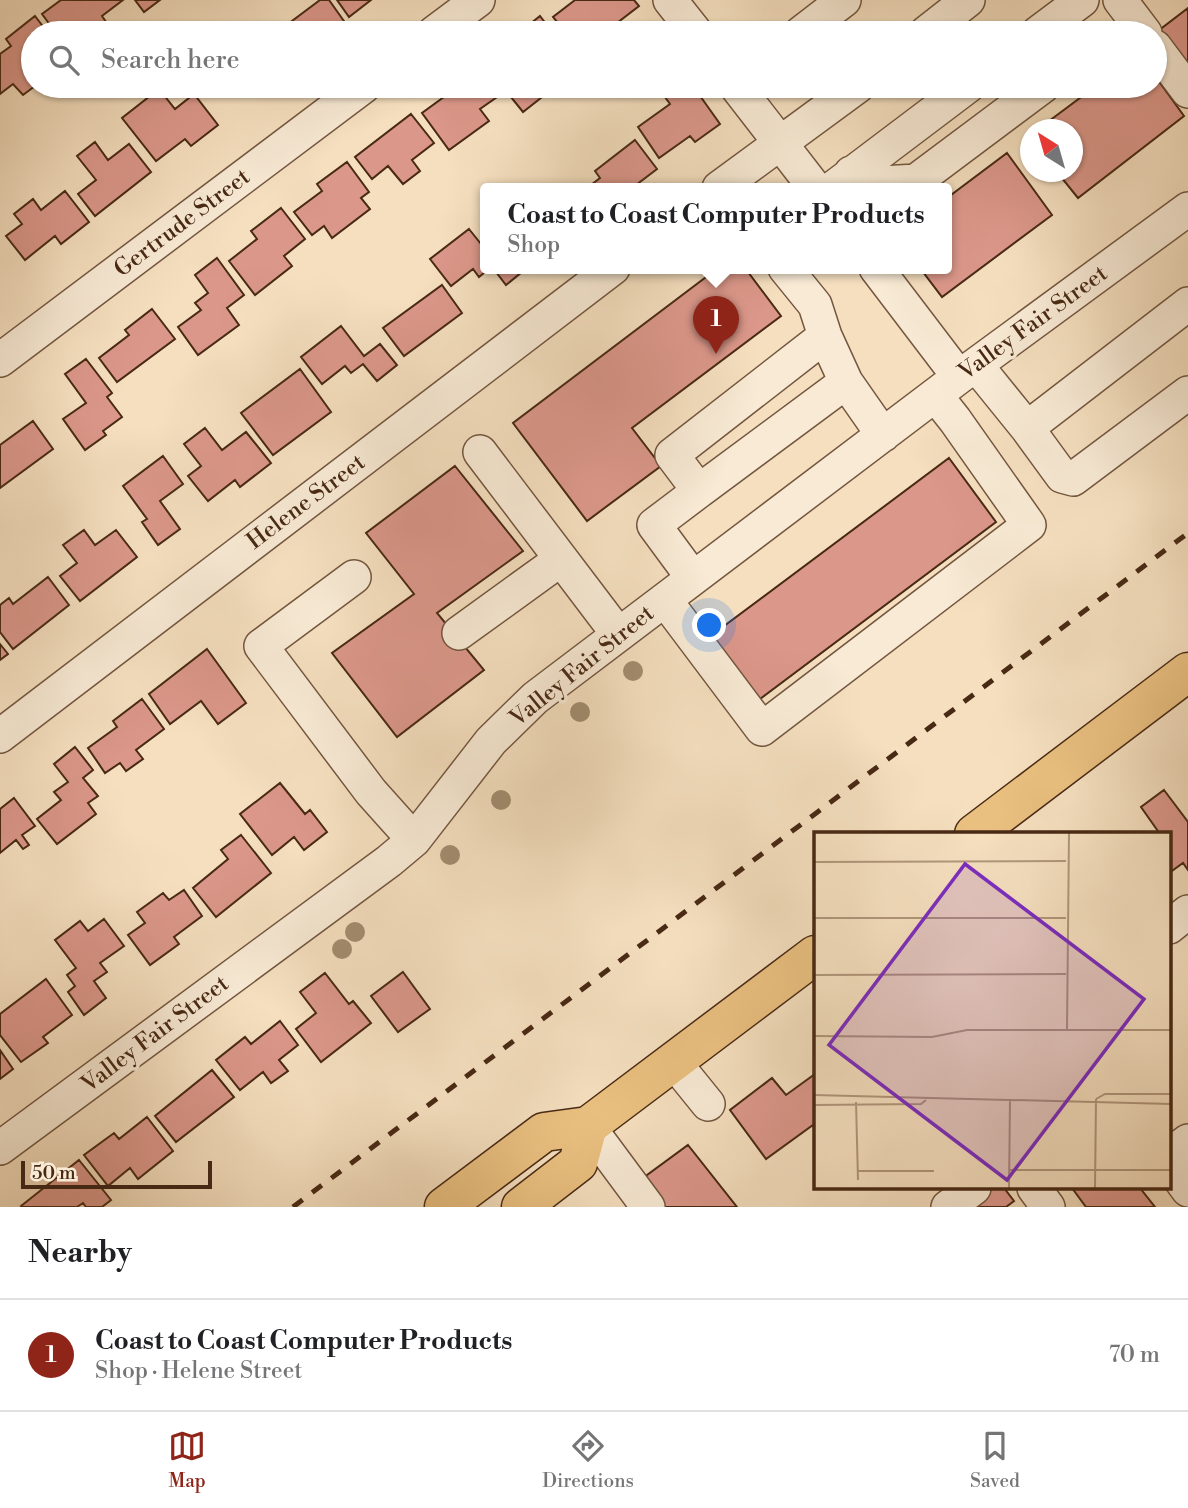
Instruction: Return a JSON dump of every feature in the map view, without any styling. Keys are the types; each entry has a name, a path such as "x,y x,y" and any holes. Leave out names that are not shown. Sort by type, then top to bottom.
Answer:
{"main road":[{"path":"977,832 1188,672"},
{"path":"444,1207 544,1132 588,1126 814,956"},
{"path":"521,1207 578,1163 588,1126"}],"street":[{"path":"450,21 478,0"},
{"path":"670,0 686,21"},
{"path":"817,21 844,0"},
{"path":"941,21 968,0"},
{"path":"1054,21 1082,0"},
{"path":"1167,63 1188,92"},
{"name":"Gertrude Street","path":"0,360 348,98"},
{"path":"745,98 811,183"},
{"path":"726,183 838,98"},
{"path":"842,181 952,98"},
{"path":"842,181 916,181 1026,98"},
{"name":"Valley Fair Street","path":"0,1149 414,840 491,741 536,698 957,379 1188,209"},
{"name":"Helene Street","path":"0,736 605,274"},
{"path":"790,274 815,305 825,336 846,382 883,435"},
{"path":"880,274 957,379 1027,428 1062,476 1073,479 1188,393"},
{"path":"1027,428 1188,304"},
{"path":"699,491 672,455 825,336"},
{"path":"665,600 762,729 773,721 1029,525 956,420 957,379"},
{"path":"693,578 654,525 846,382"},
{"path":"480,452 618,635"},
{"path":"459,632 560,560"},
{"path":"354,577 261,646 371,792 414,840"},
{"path":"1170,926 1188,912"},
{"path":"674,1062 708,1104"},
{"path":"588,1126 648,1207"},
{"path":"1170,1154 1188,1141"},
{"path":"1170,1165 1188,1190"},
{"path":"948,1207 971,1190"},
{"path":"1035,1190 1048,1207"}],"building":[{"path":"61,0 123,0 102,16 105,21 47,21 42,14"},
{"path":"135,0 160,0 144,12"},
{"path":"320,0 329,0 344,21 292,21"},
{"path":"337,0 371,0 349,17"},
{"path":"575,0 634,0 639,6 620,21 556,21 553,17"},
{"path":"1188,8 1188,69 1167,42 1167,24"},
{"path":"21,27 21,93 13,84 0,94 0,54 11,46 6,39"},
{"path":"1167,93 1184,116 1078,198 1065,182 1083,182 1083,119 1052,119 1080,98 1167,98"},
{"path":"148,98 166,98 175,109 189,98 197,98 218,125 191,146 185,139 156,161 122,118"},
{"path":"443,98 496,98 480,109 489,121 449,150 422,113"},
{"path":"512,98 541,98 523,112"},
{"path":"666,98 702,98 720,124 695,142 690,136 659,158 638,127 670,104"},
{"path":"411,114 434,143 412,160 420,171 403,184 388,166 372,179 355,157"},
{"path":"635,140 657,169 639,183 594,183 600,178 595,171"},
{"path":"95,142 108,160 129,144 151,172 95,216 78,194 96,180 77,156"},
{"path":"1007,153 1020,171 1020,182 1028,182 1052,215 942,297 925,274 952,274 952,194"},
{"path":"347,162 369,192 361,198 370,209 332,238 324,226 312,235 294,212 322,191 317,184"},
{"path":"65,191 89,222 61,244 55,236 25,260 6,236 22,224 14,214 33,199 41,210"},
{"path":"281,208 305,239 284,256 292,266 255,295 229,261 257,239 251,231"},
{"path":"469,229 480,243 480,274 483,274 479,277 473,269 451,286 430,259"},
{"path":"217,258 244,295 227,308 239,325 198,355 178,327 201,310 195,303 208,293 195,275"},
{"path":"498,274 520,274 506,285"},
{"path":"710,274 750,274 781,316 632,428 661,466 587,521 513,423"},
{"path":"442,285 462,313 404,356 383,328"},
{"path":"152,309 175,339 117,382 99,358 129,335 125,330"},
{"path":"341,326 364,356 380,344 397,365 377,381 363,364 351,373 345,366 322,384 301,357"},
{"path":"86,359 112,393 107,397 122,417 103,431 106,435 85,450 63,419 86,403 65,374"},
{"path":"300,369 331,412 273,455 241,413"},
{"path":"33,421 53,449 0,488 0,445"},
{"path":"205,428 222,450 246,432 271,463 240,487 235,480 208,501 188,476 201,466 184,444"},
{"path":"163,456 183,484 160,501 180,529 158,545 142,522 147,519 123,486"},
{"path":"949,458 996,522 756,702 708,638"},
{"path":"455,466 523,551 437,613 484,670 397,737 332,653 414,594 366,533"},
{"path":"84,530 95,545 116,530 137,557 80,601 60,576 77,563 63,545"},
{"path":"48,577 69,605 13,649 0,632 0,605 9,598 13,604"},
{"path":"0,644 8,654 0,660"},
{"path":"207,649 246,703 218,724 201,701 170,724 149,694"},
{"path":"142,699 164,729 136,750 143,759 126,771 120,763 105,773 88,748 117,727 113,721"},
{"path":"75,747 93,770 83,778 98,796 88,803 96,814 57,844 37,819 61,800 54,792 68,782 54,764"},
{"path":"280,783 305,814 310,810 327,832 304,850 294,837 272,855 240,814"},
{"path":"1164,790 1188,822 1188,870 1183,863 1170,872 1170,832 1159,832 1141,807"},
{"path":"14,798 35,826 22,835 29,845 23,849 16,840 0,853 0,809"},
{"path":"241,835 271,873 216,917 193,888 228,859 221,850"},
{"path":"184,890 202,916 174,937 179,944 150,965 128,935 145,923 137,912 163,893 169,900"},
{"path":"104,919 124,946 100,963 107,972 94,981 106,998 84,1015 68,992 75,986 67,975 76,968 55,940 80,921 88,931"},
{"path":"403,972 430,1009 398,1032 371,996"},
{"path":"325,973 349,1004 353,1001 371,1023 321,1062 296,1029 316,1013 300,992"},
{"path":"46,979 72,1015 43,1037 48,1043 21,1062 0,1035 0,1014"},
{"path":"280,1021 298,1045 279,1060 288,1071 271,1083 263,1072 240,1090 216,1060 245,1037 251,1044"},
{"path":"0,1050 13,1069 0,1079"},
{"path":"212,1070 234,1097 176,1142 155,1116"},
{"path":"814,1075 814,1126 766,1159 730,1110 772,1078 786,1095"},
{"path":"147,1117 173,1151 138,1179 130,1168 108,1186 84,1155 114,1133 119,1139"},
{"path":"688,1145 737,1207 665,1207 643,1178"},
{"path":"79,1160 111,1200 102,1207 86,1207 83,1203 77,1207 21,1206"},
{"path":"990,1190 1006,1190 1014,1201 1006,1207 966,1207"},
{"path":"1073,1190 1142,1190 1155,1207 1086,1207"}],"railway":[{"path":"293,1207 1188,533"}],"place":[{"name":"Coast to Coast Computer Products","path":"716,354"}]}
